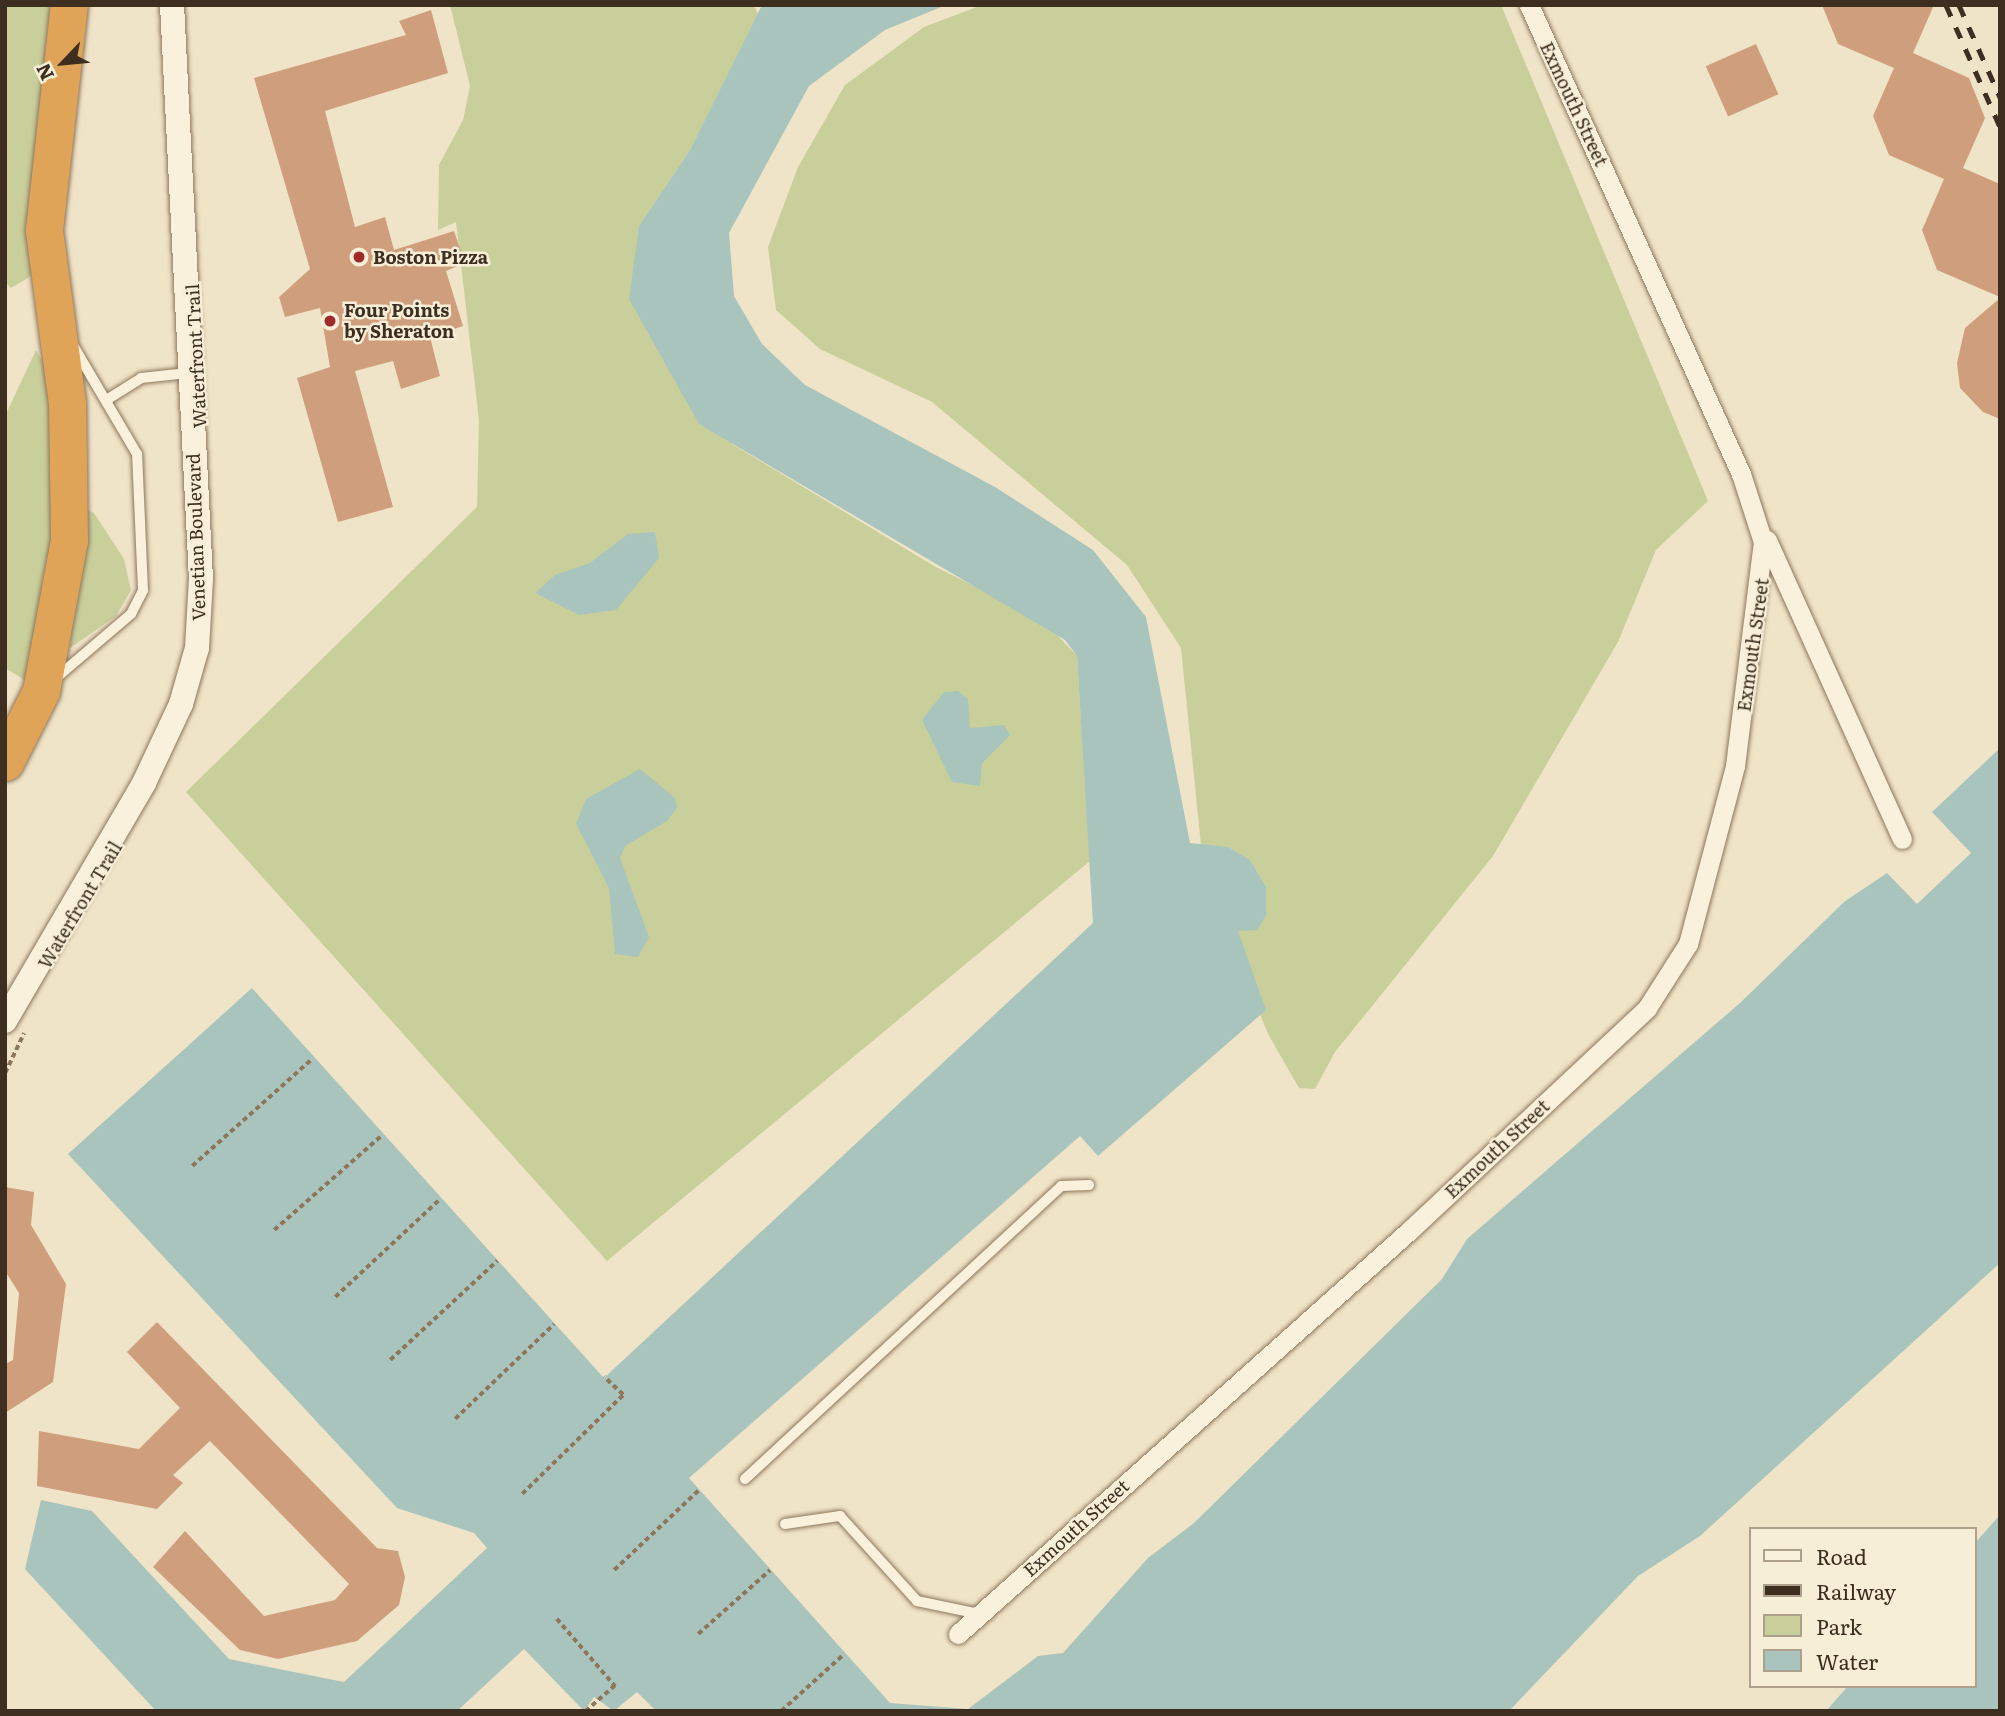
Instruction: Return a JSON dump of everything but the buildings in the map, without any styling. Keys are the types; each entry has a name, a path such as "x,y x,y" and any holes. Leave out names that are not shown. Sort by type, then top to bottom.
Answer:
{"highway":[{"path":"5,762 33,709 54,640 69,540 67,403 51,285 46,182 69,5"}],"street":[{"name":"Venetian Boulevard","path":"16,1023 144,783 190,679 201,579 172,5"},
{"name":"Exmouth Street","path":"1529,5 1902,839"},
{"name":"Exmouth Street","path":"958,1634 1410,1230 1661,992 1688,944 1735,766 1764,575 1754,510"}],"lane":[{"path":"33,709 77,657 131,614 143,590 137,454 108,399 71,342 51,285"},
{"path":"108,399 141,378 191,373"},
{"path":"745,1479 1061,1186 1089,1185"},
{"path":"785,1524 840,1516 917,1601 981,1614"}],"path":[{"path":"5,1073 16,1023"},
{"path":"192,1166 312,1059"},
{"path":"274,1230 382,1135"},
{"path":"335,1297 439,1200"},
{"path":"390,1360 497,1261"},
{"path":"455,1419 554,1324"},
{"path":"522,1494 623,1395 604,1377"},
{"path":"614,1570 699,1490"},
{"path":"698,1634 770,1570"},
{"path":"558,1619 615,1686 586,1711"},
{"path":"781,1711 845,1654"}],"green space":[{"path":"5,5 58,5 31,276 11,288 5,282"},
{"path":"450,5 754,5 758,14 690,150 639,226 732,444 934,566 1044,621 1077,656 1090,861 607,1261 186,792 477,507 479,420 456,222 438,230 439,165 463,120 470,86"},
{"path":"982,5 1501,5 1708,501 1656,550 1618,642 1493,856 1335,1052 1315,1089 1299,1088 1268,1034 1204,875 1181,648 1127,565 932,402 820,349 776,310 768,247 798,167 845,85 924,27"},
{"path":"36,350 45,365 59,508 31,684 5,668 5,416"},
{"path":"84,509 94,513 124,559 131,590 116,616 70,648"}],"water":[{"path":"762,5 946,5 885,30 809,86 729,233 734,296 762,344 805,385 995,487 1093,550 1146,617 1190,843 1228,847 1250,860 1266,887 1266,915 1257,930 1238,931 1266,1010 1098,1156 1080,1136 689,1478 890,1703 968,1709 1038,1656 1063,1653 1148,1558 1194,1523 1442,1279 1467,1239 1740,1003 1844,902 1887,873 1917,904 1971,853 1932,812 2000,748 2000,1263 1700,1536 1638,1576 1509,1711 656,1711 637,1692 614,1711 594,1697 584,1711 524,1649 457,1711 156,1711 25,1569 41,1500 92,1511 229,1659 344,1682 487,1548 474,1533 397,1508 68,1154 252,988 604,1378 1093,923 1077,656 1065,640 699,424 629,299 639,226 690,150"},
{"path":"655,532 659,558 616,610 579,615 535,593 555,575 590,563 628,534"},
{"path":"958,691 968,699 970,728 1004,725 1010,735 982,763 980,786 952,782 922,720 944,692"},
{"path":"640,769 675,798 677,808 667,821 625,846 620,858 649,937 638,957 615,954 609,888 576,824 586,799"},
{"path":"2000,1515 2000,1711 1826,1711 1846,1688 1977,1688 1977,1541"}],"railway":[{"path":"1946,5 2000,127"},
{"path":"1959,5 2000,97"}],"place":[{"name":"Boston Pizza","path":"359,257"},
{"name":"Four Points by Sheraton","path":"330,321"}]}
